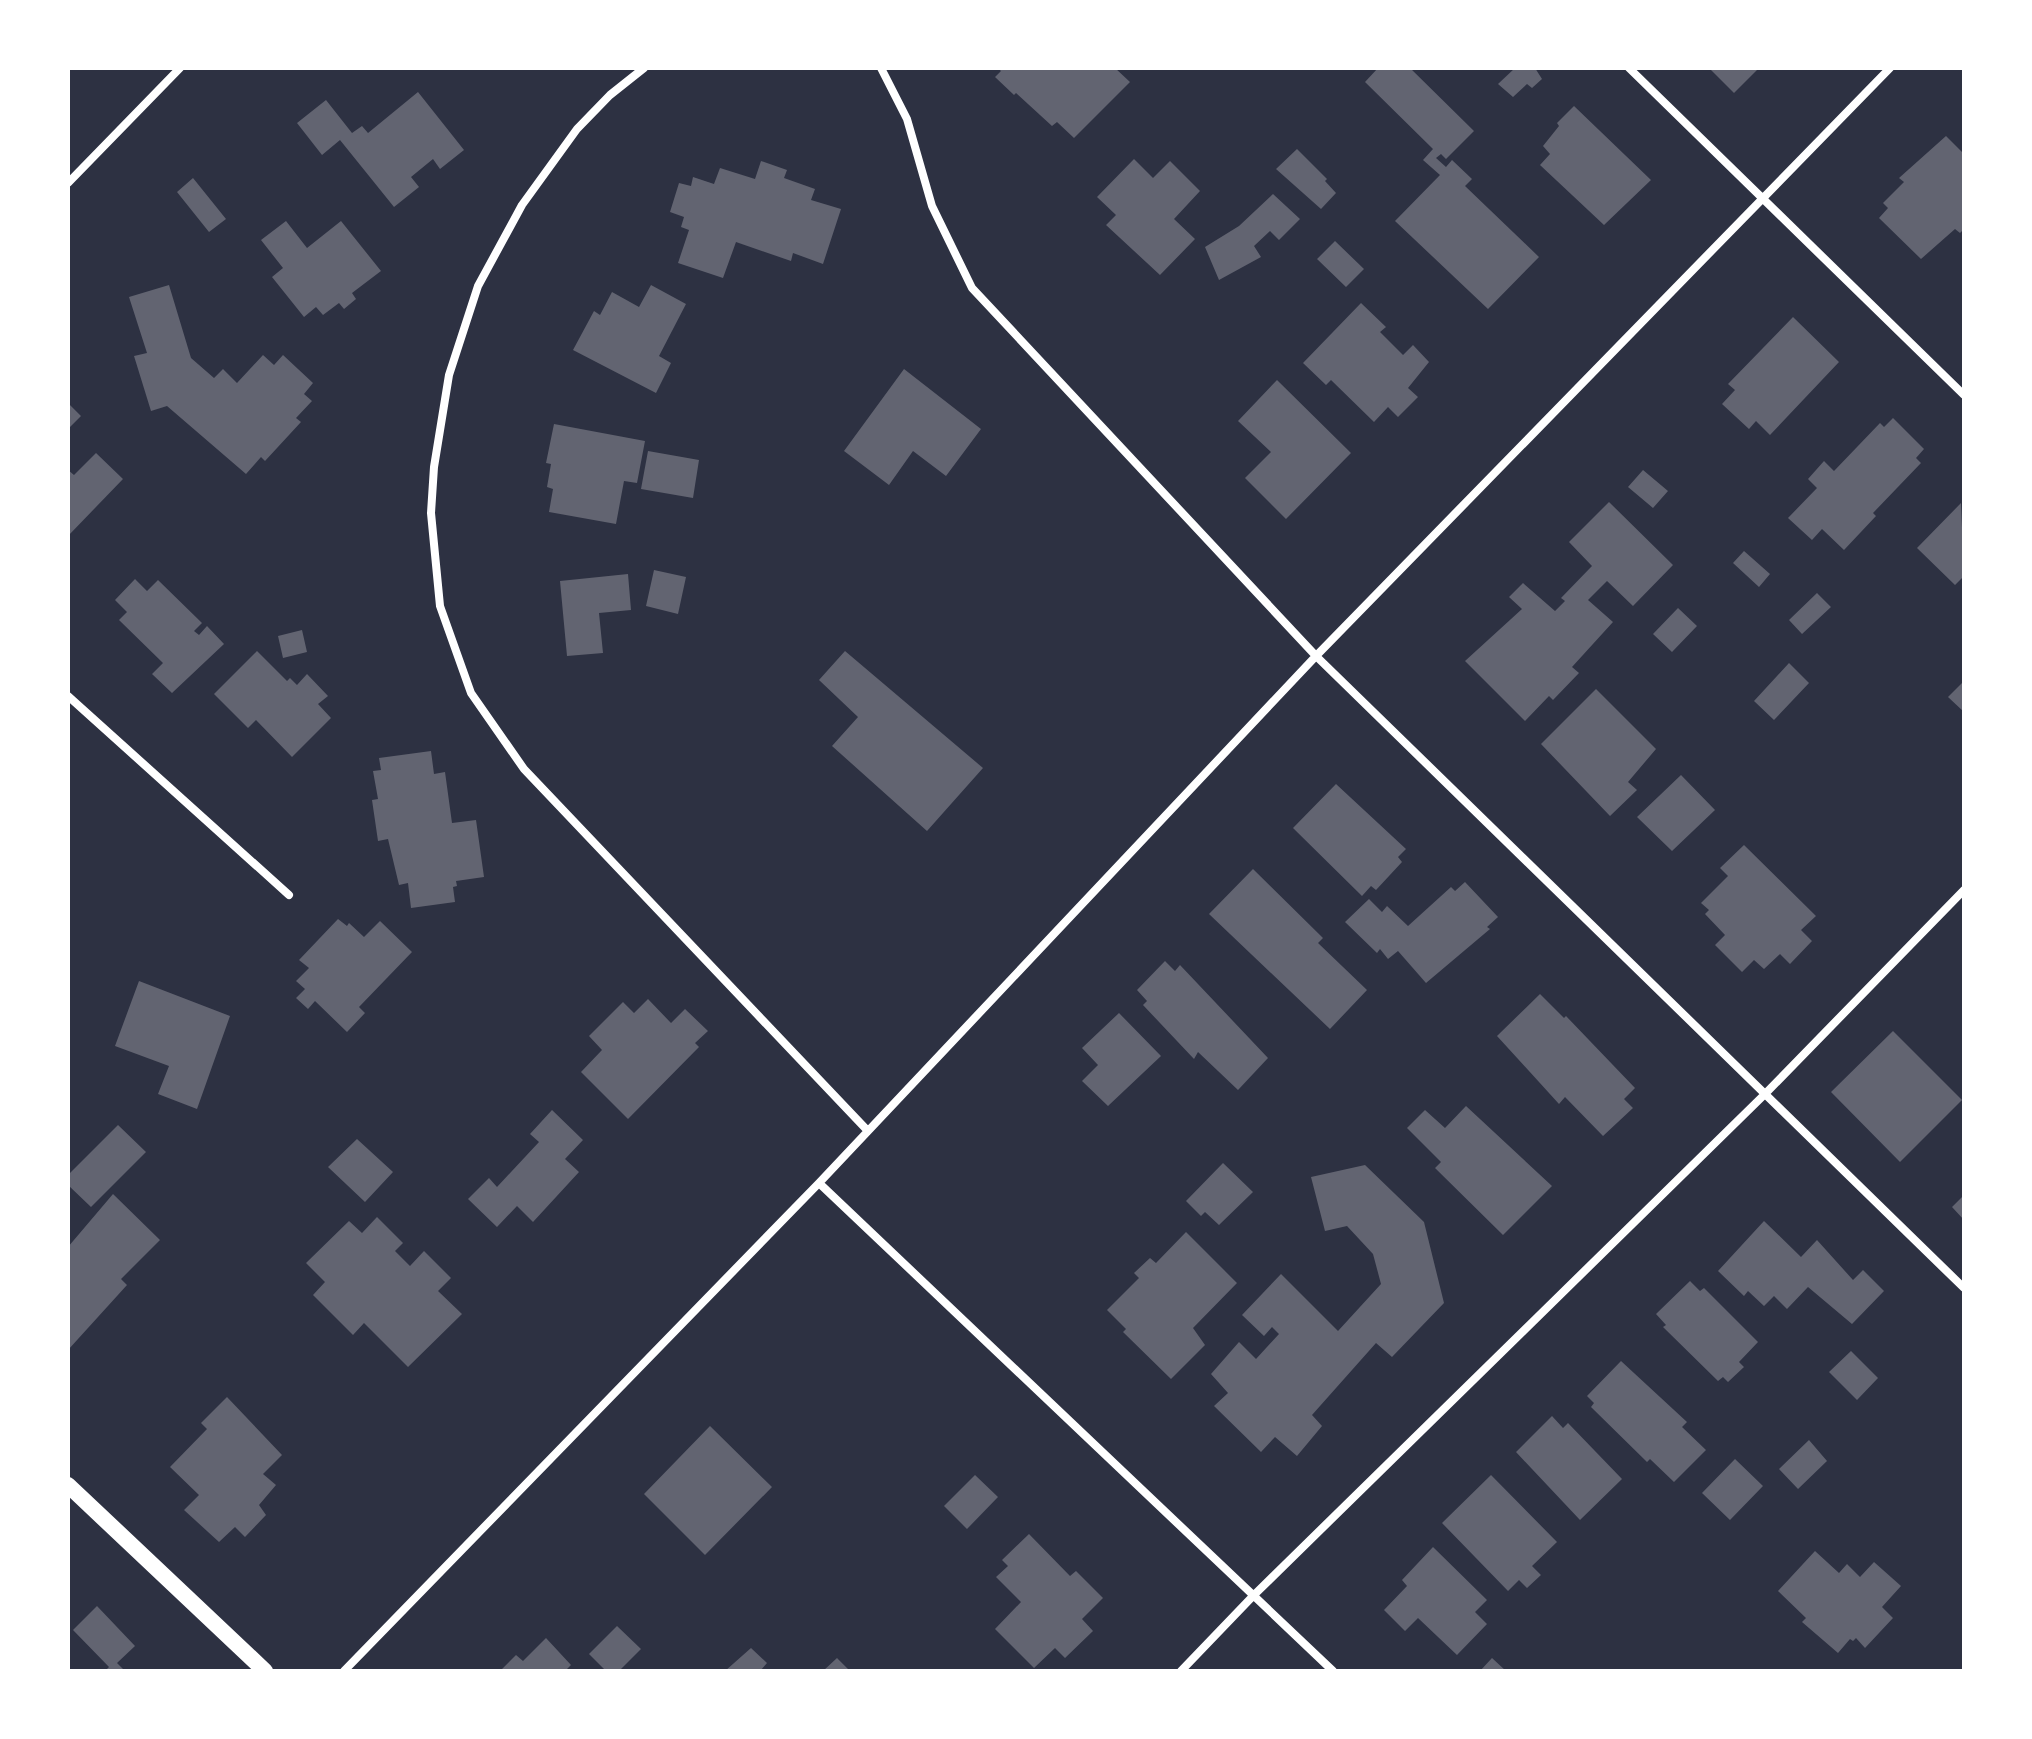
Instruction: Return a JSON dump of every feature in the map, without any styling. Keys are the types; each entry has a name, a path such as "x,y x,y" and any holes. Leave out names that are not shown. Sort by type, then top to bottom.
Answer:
{"main road":[{"path":"68,1485 265,1671"}],"street":[{"path":"68,183 180,68"},
{"path":"644,68 610,95 577,129 522,205 478,286 449,375 434,467 431,513 440,606 471,693 524,769 867,1130"},
{"path":"881,68 907,119 932,206 972,288 1316,656 1964,1288"},
{"path":"1629,68 1964,395"},
{"path":"344,1671 819,1183 1316,656 1890,68"},
{"path":"68,696 289,895"},
{"path":"1181,1671 1253,1596 1765,1094 1964,890"},
{"path":"819,1183 1333,1671"}],"building":[{"path":"998,68 1115,68 1130,82 1074,138 1057,122 1052,126 1016,93 1014,95 995,77 1001,71"},
{"path":"1378,68 1410,68 1474,131 1446,159 1441,154 1436,158 1446,167 1452,160 1472,179 1465,186 1539,257 1488,309 1395,221 1440,175 1423,160 1433,149 1365,82"},
{"path":"1515,68 1535,68 1542,79 1532,88 1527,84 1513,97 1498,84"},
{"path":"1709,68 1759,68 1734,93"},
{"path":"418,92 464,150 440,169 433,159 411,177 419,187 394,207 340,140 322,155 297,123 326,100 352,133 362,126 368,133"},
{"path":"1574,106 1651,180 1604,225 1540,165 1550,154 1543,146 1559,126 1557,123"},
{"path":"1946,136 1964,154 1964,229 1960,233 1955,229 1921,259 1879,218 1888,208 1883,203 1904,182 1899,178"},
{"path":"1297,149 1327,179 1325,181 1336,193 1321,209 1276,169"},
{"path":"1134,159 1153,178 1170,161 1200,191 1174,219 1195,239 1160,275 1106,225 1116,215 1097,197"},
{"path":"761,161 787,170 784,178 815,189 811,200 841,209 823,264 793,253 791,261 736,242 723,278 678,263 689,230 681,227 684,217 670,212 679,183 691,186 693,177 714,184 720,168 755,179"},
{"path":"193,178 226,219 209,232 177,192"},
{"path":"1273,194 1300,219 1279,240 1270,231 1254,246 1261,257 1219,280 1205,247 1239,226"},
{"path":"286,221 307,248 341,221 381,271 352,293 356,299 344,309 339,303 323,315 316,307 304,317 272,277 283,268 261,240"},
{"path":"1335,241 1364,269 1346,287 1317,259"},
{"path":"169,285 191,358 214,378 223,369 237,383 263,355 274,365 283,355 313,383 304,394 312,401 296,418 301,422 265,461 261,457 246,474 167,406 151,411 134,356 147,353 129,297"},
{"path":"651,285 686,304 659,356 671,363 656,393 573,350 594,311 600,315 612,292 639,307"},
{"path":"1361,303 1386,327 1380,332 1403,355 1413,345 1429,362 1408,388 1418,397 1398,417 1388,407 1374,422 1331,380 1326,385 1303,363"},
{"path":"1793,317 1839,362 1770,435 1756,421 1749,429 1722,404 1735,390 1728,384"},
{"path":"904,369 981,429 946,476 913,451 889,485 844,451"},
{"path":"1277,380 1351,453 1286,519 1245,478 1271,452 1238,421"},
{"path":"68,403 81,416 68,429"},
{"path":"1893,418 1924,449 1916,458 1921,463 1873,513 1876,516 1844,550 1822,529 1812,540 1788,518 1817,488 1808,479 1824,461 1834,471 1880,423 1884,427"},
{"path":"554,424 645,441 637,483 624,481 616,524 549,512 553,489 547,487 551,464 546,463"},
{"path":"648,451 699,460 693,498 641,489"},
{"path":"96,453 123,479 68,536 68,470 74,475"},
{"path":"1643,470 1668,491 1653,508 1628,487"},
{"path":"1609,502 1673,565 1633,606 1607,581 1588,600 1613,622 1572,667 1579,673 1553,700 1549,696 1525,721 1465,661 1522,609 1509,597 1523,583 1555,611 1565,601 1561,598 1592,566 1569,542"},
{"path":"1961,503 1964,576 1955,585 1917,548"},
{"path":"1744,551 1770,574 1759,587 1733,563"},
{"path":"654,570 686,577 678,614 646,606"},
{"path":"628,574 631,610 599,613 603,653 567,656 560,581"},
{"path":"135,579 147,591 158,580 202,623 194,631 199,635 207,626 224,644 172,693 152,674 163,663 119,620 127,612 115,600"},
{"path":"1817,593 1831,607 1802,634 1789,620"},
{"path":"1678,608 1697,626 1672,652 1653,634"},
{"path":"302,630 307,652 283,658 278,636"},
{"path":"257,651 287,681 290,678 297,685 307,674 328,696 318,704 331,718 292,757 256,720 248,728 214,694"},
{"path":"845,651 983,768 927,831 832,746 858,717 819,680"},
{"path":"1789,663 1809,683 1774,720 1754,701"},
{"path":"1964,681 1964,712 1948,697"},
{"path":"1596,689 1656,749 1628,782 1637,790 1610,816 1541,744"},
{"path":"431,751 434,774 445,772 452,823 476,820 484,877 456,881 457,886 453,887 455,902 411,908 408,883 399,885 388,839 378,841 372,800 378,799 373,771 381,770 379,758"},
{"path":"1681,775 1715,810 1672,851 1637,817"},
{"path":"1336,784 1406,849 1398,857 1402,862 1376,890 1371,886 1362,896 1293,828"},
{"path":"1744,845 1816,916 1801,930 1812,941 1790,964 1780,954 1764,969 1754,960 1742,972 1715,945 1725,935 1705,914 1709,910 1701,903 1728,876 1720,868"},
{"path":"1253,869 1323,938 1318,943 1367,990 1330,1029 1209,914"},
{"path":"1465,882 1498,917 1487,927 1490,929 1426,983 1398,951 1388,959 1380,949 1377,953 1345,922 1369,899 1382,912 1387,906 1408,926 1451,887 1455,891"},
{"path":"338,919 347,926 349,923 364,937 380,921 412,952 359,1007 365,1013 347,1032 315,1001 308,1009 296,998 305,989 296,981 309,968 299,960"},
{"path":"1165,961 1175,971 1180,965 1268,1058 1238,1090 1198,1052 1194,1059 1143,1005 1147,1001 1137,990"},
{"path":"139,981 230,1016 197,1109 158,1094 169,1066 115,1046"},
{"path":"1540,994 1564,1018 1566,1016 1635,1088 1624,1099 1633,1108 1603,1136 1565,1097 1559,1104 1497,1036"},
{"path":"648,999 671,1023 685,1009 708,1031 695,1043 699,1047 628,1119 581,1072 602,1050 589,1036 623,1002 634,1013"},
{"path":"1119,1013 1161,1056 1108,1106 1082,1081 1098,1065 1082,1048"},
{"path":"1893,1031 1962,1100 1900,1162 1831,1092"},
{"path":"1466,1106 1552,1186 1503,1235 1435,1168 1441,1162 1407,1128 1425,1110 1445,1128"},
{"path":"552,1110 583,1140 565,1159 579,1172 533,1222 517,1206 497,1227 468,1199 489,1178 497,1187 539,1142 530,1134"},
{"path":"118,1125 146,1152 91,1207 68,1185 68,1175"},
{"path":"357,1139 393,1172 365,1202 328,1167"},
{"path":"1223,1163 1253,1192 1219,1225 1205,1212 1201,1216 1186,1201"},
{"path":"1365,1165 1424,1222 1444,1303 1392,1357 1376,1343 1312,1415 1322,1426 1297,1456 1275,1437 1261,1452 1214,1406 1228,1393 1211,1374 1239,1342 1256,1359 1279,1334 1272,1327 1264,1336 1242,1315 1281,1274 1338,1331 1381,1284 1373,1254 1347,1226 1325,1231 1311,1177"},
{"path":"113,1194 160,1240 121,1279 127,1285 68,1350 68,1247"},
{"path":"1964,1195 1964,1220 1952,1207"},
{"path":"377,1217 403,1243 395,1251 410,1266 424,1251 451,1278 438,1291 462,1314 408,1367 364,1323 353,1335 313,1295 325,1282 306,1263 349,1221 362,1233"},
{"path":"1764,1221 1801,1257 1817,1240 1853,1280 1863,1270 1884,1291 1852,1324 1808,1287 1787,1309 1774,1296 1764,1306 1748,1291 1744,1296 1718,1271"},
{"path":"1186,1232 1237,1283 1193,1328 1205,1345 1171,1379 1123,1332 1126,1329 1107,1310 1139,1278 1134,1273 1150,1258 1156,1263"},
{"path":"1690,1281 1700,1291 1704,1288 1758,1342 1739,1362 1744,1367 1728,1382 1723,1377 1718,1381 1663,1327 1666,1325 1656,1314"},
{"path":"1851,1351 1878,1378 1857,1400 1829,1372"},
{"path":"1621,1361 1687,1422 1682,1427 1706,1450 1674,1482 1650,1459 1647,1462 1591,1407 1594,1403 1587,1396"},
{"path":"227,1397 282,1455 263,1474 276,1485 259,1505 266,1515 245,1537 235,1527 219,1542 184,1510 199,1495 170,1467 207,1429 201,1423"},
{"path":"1552,1416 1563,1428 1568,1423 1622,1479 1580,1520 1516,1452"},
{"path":"710,1426 772,1487 705,1555 644,1494"},
{"path":"1809,1440 1827,1461 1798,1489 1779,1469"},
{"path":"1735,1459 1763,1486 1730,1520 1702,1493"},
{"path":"975,1475 998,1497 967,1529 944,1506"},
{"path":"1491,1475 1557,1542 1532,1566 1541,1575 1527,1588 1519,1580 1508,1591 1442,1523"},
{"path":"1029,1534 1070,1576 1076,1571 1103,1598 1082,1619 1093,1631 1065,1658 1055,1648 1034,1668 995,1629 1021,1602 996,1577 1008,1566 1002,1560"},
{"path":"1433,1547 1487,1600 1475,1612 1487,1624 1457,1655 1418,1618 1405,1631 1384,1610 1407,1586 1402,1580"},
{"path":"1815,1551 1839,1573 1847,1564 1860,1577 1874,1562 1901,1586 1882,1607 1893,1618 1865,1648 1856,1638 1853,1641 1850,1639 1838,1653 1802,1622 1806,1618 1778,1591"},
{"path":"97,1606 135,1646 117,1663 125,1671 105,1671 109,1667 73,1630"},
{"path":"617,1626 641,1649 619,1671 606,1671 589,1654"},
{"path":"546,1638 571,1665 565,1671 500,1671 516,1655 523,1661"},
{"path":"751,1648 767,1663 760,1671 725,1671"},
{"path":"837,1658 850,1671 823,1671"},
{"path":"1492,1658 1506,1671 1480,1671"}]}
